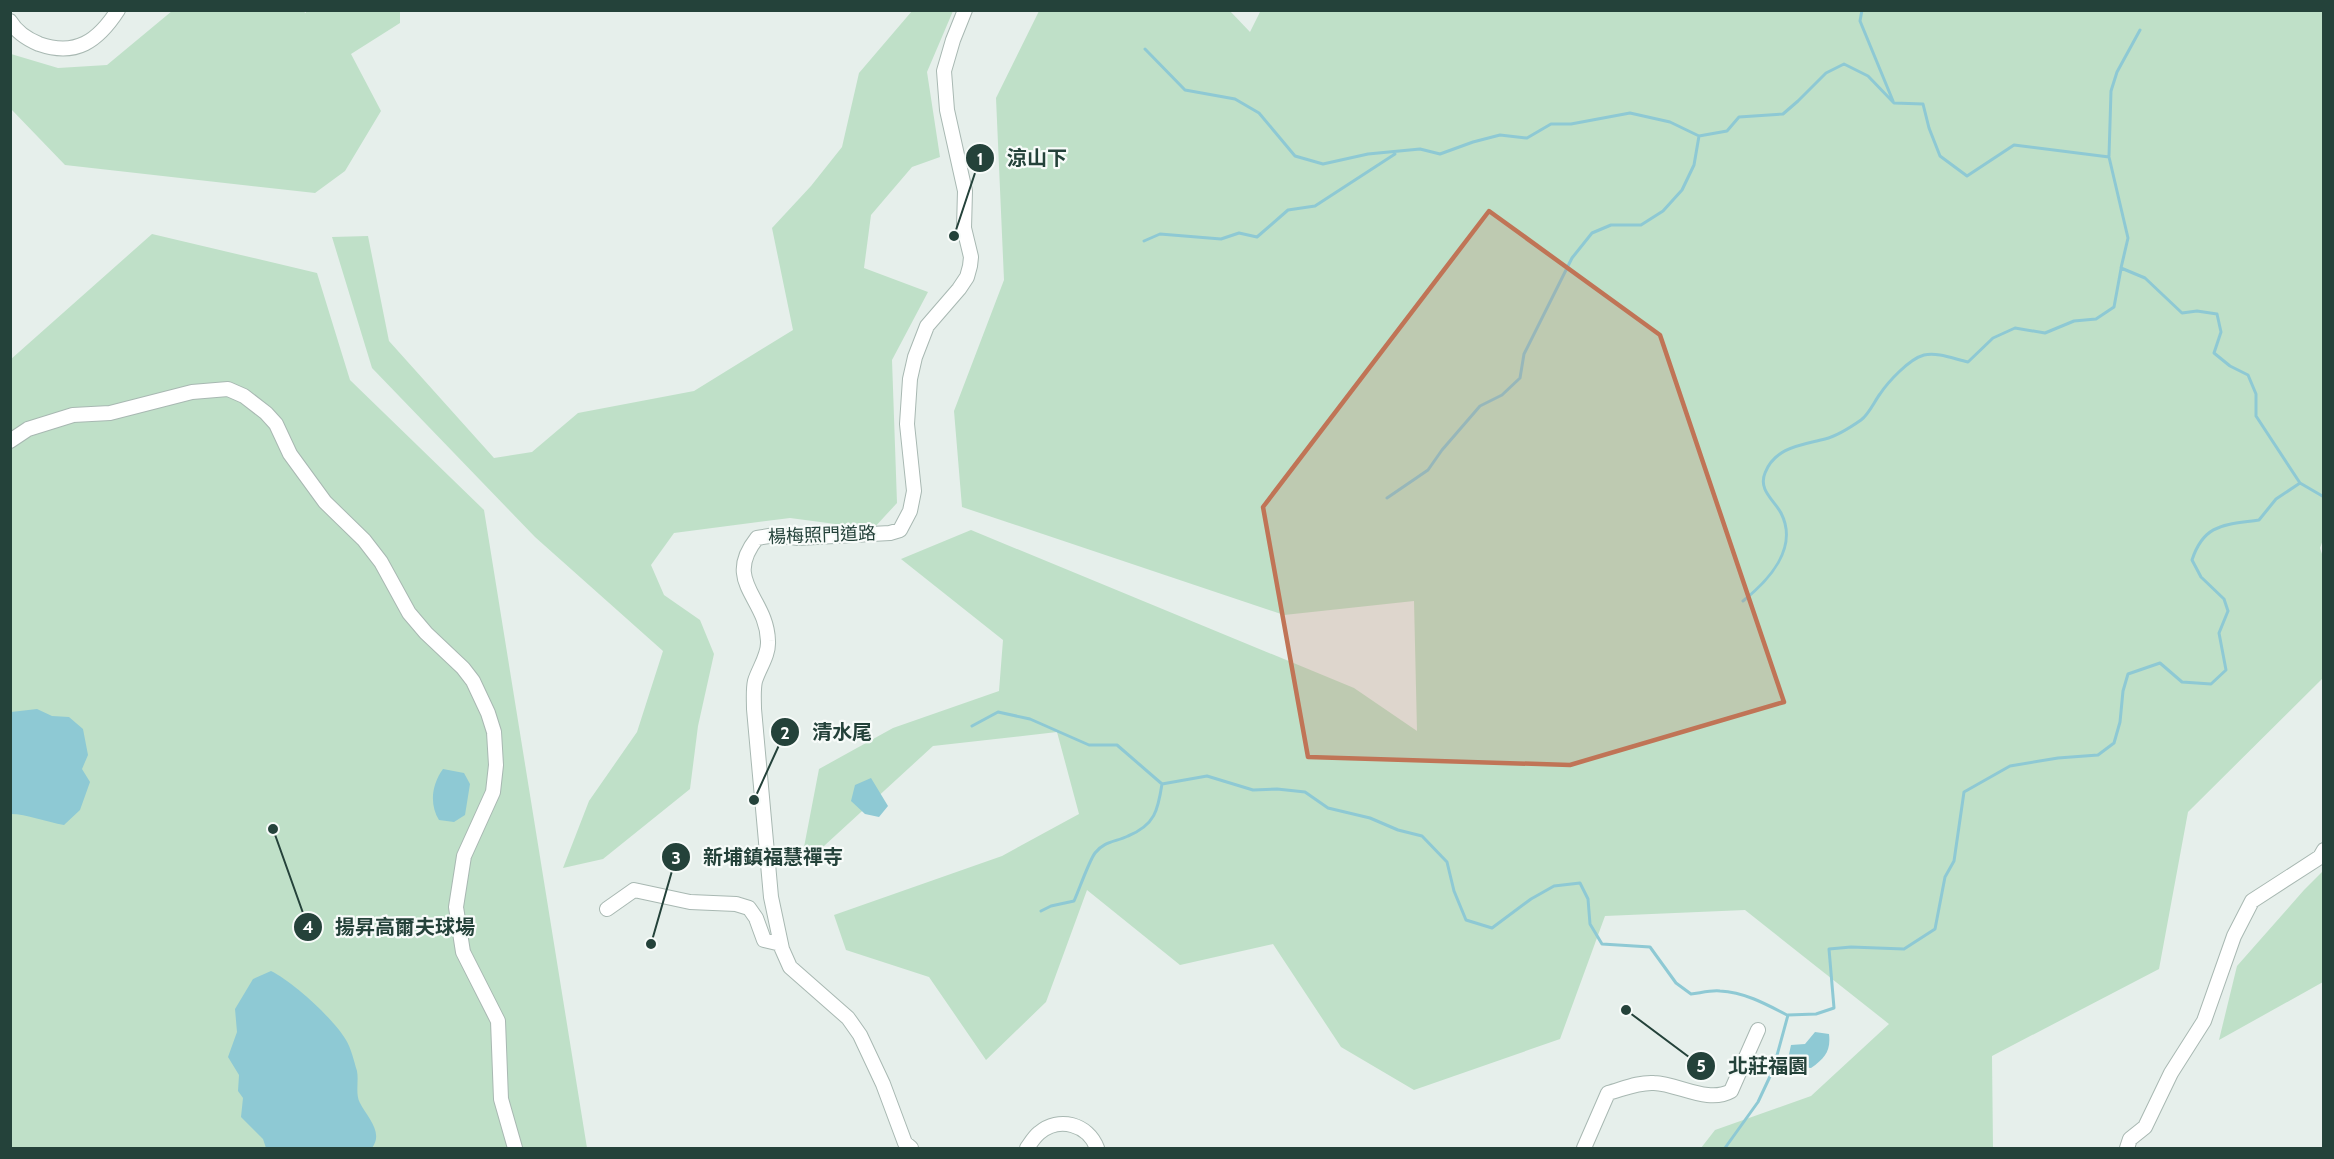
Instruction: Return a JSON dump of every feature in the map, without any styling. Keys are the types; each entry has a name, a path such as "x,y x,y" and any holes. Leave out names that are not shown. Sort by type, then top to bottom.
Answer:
{"street":[{"path":"10,21 26,39 62,50 81,46 96,38 118,10"},
{"name":"楊梅照門道路","path":"911,1149 905,1143 883,1084 860,1035 848,1018 790,967 781,944 771,897 754,709 756,681 768,650 768,642 761,614 743,576 744,558 757,538 774,535 798,538 890,533 900,530 910,511 914,491 907,424 910,379 915,357 927,326 967,277 971,257 964,228 965,191 947,110 944,72 965,10"},
{"path":"10,441 28,429 73,415 110,413 192,392 228,389 244,396 266,412 276,424 290,454 325,502 364,540 381,562 409,614 473,681 494,732 496,765 493,792 464,856 456,907 464,952 498,1021 501,1099 515,1149"},
{"path":"2127,1149 2130,1139 2145,1127 2171,1073 2204,1021 2234,936 2252,901 2320,857 2324,850"},
{"path":"607,909 634,890 690,902 736,904 749,908 756,918 764,940 781,944"},
{"path":"1584,1149 1608,1093 1636,1084 1655,1083 1709,1095 1722,1096 1731,1091 1758,1030"},
{"path":"1027,1149 1039,1133 1053,1126 1068,1124 1082,1127 1090,1135 1097,1149"}],"highlighted area":[{"path":"1489,211 1660,335 1784,702 1570,765 1308,757 1263,507"}],"green space":[{"path":"300,10 306,13 306,10 400,11 400,23 351,54 381,111 345,171 315,193 65,165 11,109 11,54 58,68 107,65 172,11"},
{"path":"1261,10 2323,11 2324,537 2320,548 2324,560 2323,678 2188,812 2159,969 1992,1056 1993,1148 1701,1148 1715,1130 1811,1096 1889,1024 1745,910 1605,916 1560,1039 1414,1090 1341,1047 1273,944 1180,965 1087,890 1046,1002 986,1060 929,977 846,950 834,915 1002,856 1079,814 1057,732 933,746 800,868 819,769 893,728 999,691 1003,640 901,559 971,530 1354,688 1417,731 1414,601 1284,615 962,507 954,411 1004,280 996,98 1039,11 1230,11 1250,32"},
{"path":"912,11 953,11 927,72 940,157 912,167 871,215 864,268 928,292 892,360 897,503 873,529 790,518 674,533 651,565 664,595 700,620 714,654 698,726 690,789 603,859 563,868 589,801 637,732 663,651 535,537 372,368 332,237 368,236 389,341 494,458 532,452 578,413 694,391 793,330 772,228 811,186 842,147 859,73"},
{"path":"152,234 317,273 350,380 484,510 587,1148 11,1148 10,360"},
{"path":"2323,871 2323,982 2219,1040 2237,966"}],"water":[{"path":"37,709 52,716 69,717 83,729 88,755 82,769 90,782 80,810 64,825 11,814 11,712"},
{"path":"443,769 464,773 470,784 465,815 454,822 439,820 434,807 434,788"},
{"path":"871,778 888,806 879,817 865,814 851,801 855,785"},
{"path":"271,971 312,1001 332,1021 346,1040 357,1071 359,1099 375,1130 375,1142 372,1148 266,1148 263,1139 241,1117 243,1098 238,1091 239,1075 228,1057 237,1032 235,1009 253,979"},
{"path":"1815,1032 1829,1034 1826,1054 1811,1068 1794,1066 1788,1059 1791,1045 1805,1044"}],"waterway":[{"path":"1862,10 1860,21 1893,101"},
{"path":"2109,156 2111,91 2117,72 2140,30"},
{"path":"1145,49 1185,90 1235,99 1259,113 1295,156 1323,164 1368,154 1420,149 1440,154 1500,135 1527,138 1551,124 1571,124 1630,113 1670,122 1699,136 1727,131 1739,117 1783,114 1826,73 1844,64 1868,76 1894,103 1923,104 1940,156 1967,176 2014,145 2109,157 2128,238 2121,268 2145,278 2182,313 2197,311 2217,314 2221,332 2214,353 2230,366 2248,375 2256,394 2256,416 2300,483"},
{"path":"1387,498 1428,470 1480,406 1502,395 1520,378 1524,354 1572,258 1592,233 1611,225 1641,225 1663,211 1682,190 1694,165 1699,136"},
{"path":"1144,241 1160,234 1221,239 1239,233 1257,237 1288,210 1315,206 1395,154"},
{"path":"1743,601 1771,574 1778,563 1786,539 1786,526 1781,513 1765,490 1763,479 1775,458 1790,448 1834,436 1861,420 1893,377 1918,357 1935,354 1968,362 1993,338 2015,328 2045,333 2074,321 2096,319 2114,307 2121,269"},
{"path":"1725,1148 1758,1102 1773,1070 1788,1015 1816,1014 1834,1008 1829,949 1851,947 1904,949 1935,929 1945,877 1954,861 1964,792 2010,766 2058,758 2098,755 2114,743 2128,674 2160,663 2182,682 2211,684 2226,670 2219,633 2228,611 2224,599 2201,577 2192,560 2197,548 2203,539 2217,528 2259,520 2276,499 2300,483 2324,497"},
{"path":"972,726 998,712 1030,719 1089,745 1117,745 1162,784 1207,776 1253,790 1277,789 1305,792 1328,808 1370,818 1398,830 1422,836 1447,862 1454,891 1466,920 1492,928 1531,899 1554,886 1580,883 1588,899 1590,924 1602,944 1650,947 1676,983 1691,994 1709,991 1729,992 1755,999 1787,1015"},
{"path":"1041,911 1051,906 1074,901 1095,853 1106,844 1137,832 1150,822 1157,809 1162,784"}],"place":[{"name":"涼山下","path":"954,236"},
{"name":"清水尾","path":"754,800"},
{"name":"揚昇高爾夫球場","path":"273,829"},
{"name":"新埔鎮福慧禪寺","path":"651,944"},
{"name":"北莊福園","path":"1626,1010"}]}
